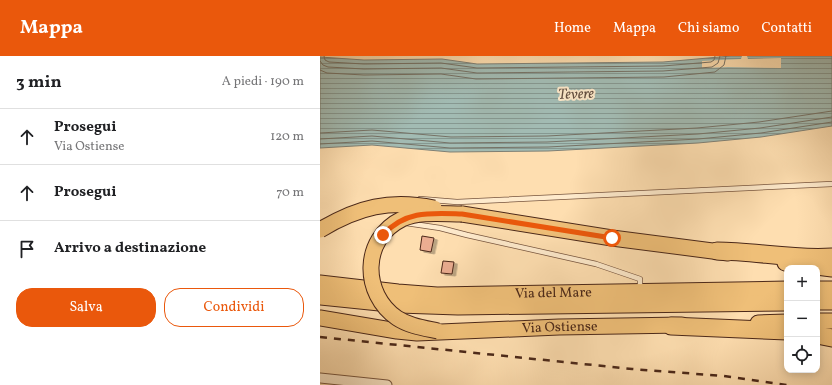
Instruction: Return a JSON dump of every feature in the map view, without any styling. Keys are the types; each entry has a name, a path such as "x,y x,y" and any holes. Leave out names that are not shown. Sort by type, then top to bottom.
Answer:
{"highway":[{"path":"717,251 832,257"},
{"path":"671,326 784,331"},
{"path":"820,336 832,338"}],"main road":[{"path":"320,230 350,214 367,208 386,205 420,205 462,214 612,238 717,251 832,269"},
{"path":"438,331 402,321 385,308 376,296 373,286 371,276 371,260 383,235 392,225 401,220 411,216 424,214 462,214"},
{"name":"Via del Mare","path":"320,283 363,289 429,295 784,290"},
{"path":"820,289 832,289"},
{"name":"Via del Mare","path":"320,297 399,305 458,307 784,303"},
{"path":"820,302 832,302"},
{"name":"Via Ostiense","path":"327,319 403,332 421,333 438,331 559,327 671,326 784,322"},
{"path":"820,321 832,321"}],"street":[{"path":"320,378 387,385"}],"lane":[{"path":"640,292 640,279 596,264 440,228 406,223 402,212 404,205 412,198 458,202 832,184"}],"water":[{"name":"Tevere","path":"731,56 832,56 832,126 761,137 698,143 548,151 450,152 372,145 320,148 320,57 364,60 442,59 477,64 663,62"}],"pier":[{"path":"742,56 747,56 748,59 781,58 781,68 702,68 702,61 741,59"}],"building":[{"path":"422,236 434,238 431,252 420,250"},
{"path":"443,261 454,262 452,274 441,273"}],"railway":[{"path":"320,337 632,369 724,376 787,385"}],"route":[{"path":"383,235 392,225 407,217 424,214 462,214 612,238"}]}
